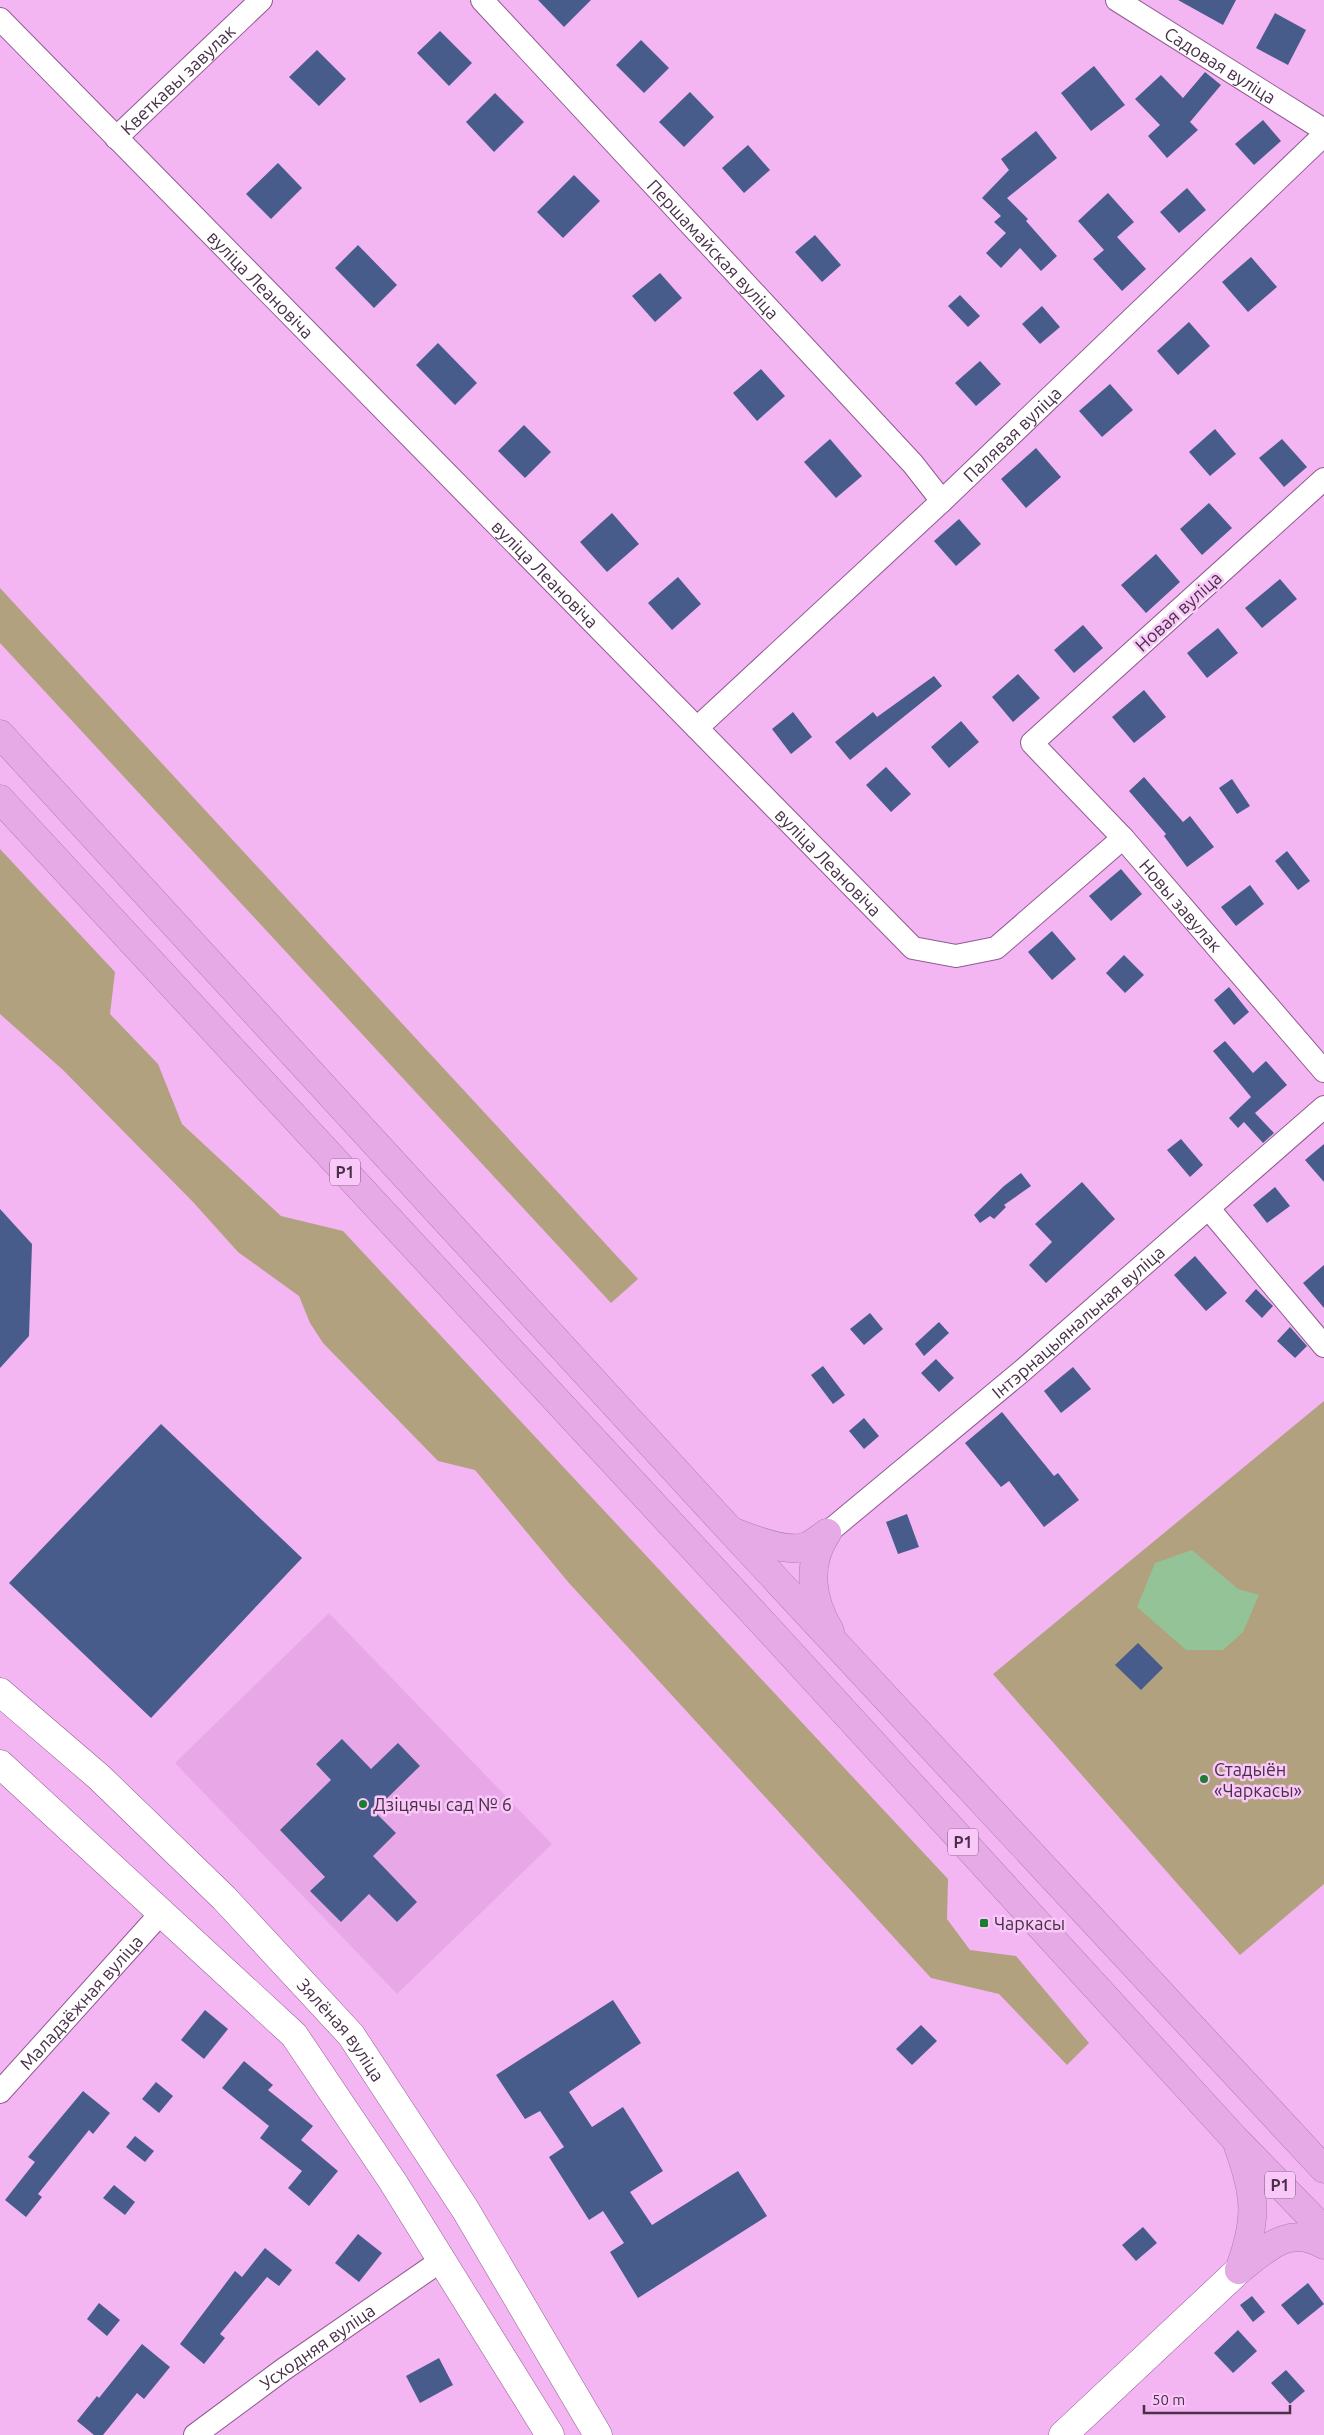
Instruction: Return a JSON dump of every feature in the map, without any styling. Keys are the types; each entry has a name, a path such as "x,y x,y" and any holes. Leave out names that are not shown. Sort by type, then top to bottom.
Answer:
{"highway":[{"name":"Р1","path":"0,734 842,1652 1324,2169"},
{"name":"Р1","path":"0,799 773,1634 1235,2140 1324,2230"},
{"path":"730,1530 759,1542 791,1548 806,1546 827,1533"},
{"path":"827,1533 813,1563 812,1575 818,1602 827,1626 842,1652"},
{"path":"1290,2133 1324,2144"},
{"path":"1235,2140 1248,2175 1253,2223 1239,2270"},
{"path":"1239,2270 1273,2244 1292,2236 1315,2240 1324,2245"}],"main road":[{"name":"Зялёная вуліца","path":"0,1692 99,1777 210,1885 351,2035 466,2209 598,2435"},
{"path":"0,1764 294,2035 393,2182 550,2435"},
{"path":"1063,2435 1239,2270"}],"street":[{"name":"Кветкавы завулак","path":"116,138 261,0"},
{"name":"Першамайская вуліца","path":"482,0 913,464 942,501"},
{"name":"Садовая вуліца","path":"1117,0 1324,130"},
{"name":"вуліца Леановіча","path":"0,19 913,948 956,956 996,948 1123,838"},
{"name":"Палявая вуліца","path":"697,728 942,501 1324,136"},
{"name":"Новая вуліца","path":"1032,743 1324,479"},
{"name":"Новы завулак","path":"1032,743 1123,838 1324,1071"},
{"name":"Інтэрнацыянальная вуліца","path":"827,1533 1022,1371 1324,1106"},
{"path":"1208,1208 1324,1346"},
{"name":"Маладзёжная вуліца","path":"0,2092 162,1912"},
{"name":"Усходняя вуліца","path":"195,2435 284,2368 442,2260"}],"shaded area":[{"path":"0,588 638,1279 611,1303 0,643"},
{"path":"0,849 115,972 110,1014 158,1064 182,1124 281,1216 343,1231 948,1879 947,1919 970,1950 1016,1956 1089,2043 1067,2065 999,1994 931,1978 569,1583 475,1470 438,1461 323,1343 310,1323 299,1296 238,1252 193,1202 63,1070 0,1014"},
{"name":"Стадыён «Чаркасы»","path":"1324,1401 1324,1884 1240,1955 993,1674"},
{"path":"1192,1550 1238,1589 1259,1595 1243,1632 1223,1650 1186,1650 1137,1607 1155,1563"},
{"name":"Дзіцячы сад № 6","path":"329,1613 552,1844 397,1994 175,1763"}],"building":[{"path":"538,0 591,0 564,27"},
{"path":"1178,0 1236,0 1223,25"},
{"path":"1275,13 1306,30 1288,65 1256,48"},
{"path":"440,31 472,63 449,86 417,53"},
{"path":"641,40 669,68 644,93 616,65"},
{"path":"317,50 346,79 319,106 289,77"},
{"path":"1094,66 1125,105 1091,131 1061,93"},
{"path":"1205,72 1221,85 1190,122 1198,130 1167,158 1148,136 1160,125 1135,99 1161,75 1183,98"},
{"path":"690,92 714,117 684,147 659,122"},
{"path":"495,93 524,122 494,152 466,122"},
{"path":"1263,120 1281,141 1254,165 1235,144"},
{"path":"1036,131 1057,158 1007,198 1028,219 1026,221 1057,256 1041,271 1020,248 1001,268 986,253 1006,233 994,222 1001,216 982,198 1009,170 1001,159"},
{"path":"748,145 770,170 744,193 722,168"},
{"path":"278,163 302,188 271,219 246,194"},
{"path":"574,175 600,201 563,238 537,212"},
{"path":"1187,188 1206,210 1179,233 1160,212"},
{"path":"1108,193 1134,222 1117,237 1146,269 1122,291 1093,259 1104,250 1078,221"},
{"path":"815,235 841,265 822,282 795,252"},
{"path":"358,245 397,285 374,308 335,268"},
{"path":"1251,257 1277,287 1248,312 1222,282"},
{"path":"660,273 682,298 655,322 632,296"},
{"path":"960,295 980,316 968,327 948,306"},
{"path":"1042,306 1060,327 1040,344 1022,324"},
{"path":"1189,322 1210,346 1178,375 1157,351"},
{"path":"438,343 477,383 455,405 416,365"},
{"path":"980,361 1001,384 976,406 955,383"},
{"path":"761,369 785,396 757,421 733,393"},
{"path":"1110,384 1133,410 1102,437 1079,411"},
{"path":"524,425 551,452 525,478 498,451"},
{"path":"1215,429 1236,454 1210,476 1189,452"},
{"path":"830,439 862,476 836,498 804,462"},
{"path":"1282,439 1307,467 1284,487 1259,458"},
{"path":"1036,448 1061,477 1026,508 1001,479"},
{"path":"1209,503 1232,528 1202,555 1180,529"},
{"path":"612,513 639,544 607,572 580,542"},
{"path":"959,519 981,544 956,566 934,541"},
{"path":"1156,554 1180,582 1146,613 1121,585"},
{"path":"678,577 701,604 672,630 648,603"},
{"path":"1280,579 1297,599 1262,628 1245,608"},
{"path":"1083,625 1103,648 1074,673 1054,650"},
{"path":"1218,628 1238,653 1207,678 1187,653"},
{"path":"1018,674 1040,698 1013,722 992,697"},
{"path":"934,676 942,686 850,760 835,742 873,712 877,717"},
{"path":"1144,690 1166,717 1134,743 1112,717"},
{"path":"793,712 812,737 791,754 772,729"},
{"path":"961,721 979,742 949,768 931,747"},
{"path":"886,767 911,794 891,812 866,785"},
{"path":"1144,777 1183,822 1190,816 1214,847 1187,867 1164,836 1166,834 1129,791"},
{"path":"1232,779 1250,806 1237,814 1219,788"},
{"path":"1287,851 1310,881 1298,890 1275,861"},
{"path":"1121,869 1142,894 1111,921 1089,896"},
{"path":"1250,885 1264,904 1236,926 1221,907"},
{"path":"1052,931 1076,959 1052,980 1028,952"},
{"path":"1124,955 1144,975 1125,993 1106,973"},
{"path":"1229,987 1249,1012 1234,1025 1214,1000"},
{"path":"1225,1041 1253,1073 1266,1061 1287,1085 1255,1113 1274,1133 1263,1143 1244,1122 1238,1128 1229,1118 1251,1097 1213,1051"},
{"path":"1181,1139 1203,1165 1190,1177 1167,1150"},
{"path":"1324,1144 1324,1182 1305,1160"},
{"path":"1021,1173 1031,1186 1004,1205 1006,1207 994,1219 990,1216 980,1223 974,1215 1004,1186"},
{"path":"1082,1182 1115,1219 1046,1283 1029,1265 1052,1242 1035,1224"},
{"path":"1275,1187 1290,1206 1267,1223 1253,1205"},
{"path":"0,1209 32,1244 29,1336 0,1368"},
{"path":"1195,1256 1227,1293 1206,1311 1174,1275"},
{"path":"1324,1265 1324,1308 1303,1283"},
{"path":"1256,1289 1273,1306 1262,1318 1245,1301"},
{"path":"870,1313 883,1329 864,1345 850,1329"},
{"path":"939,1322 949,1333 924,1356 915,1344"},
{"path":"1290,1327 1307,1346 1295,1358 1277,1341"},
{"path":"936,1359 954,1378 939,1392 921,1373"},
{"path":"823,1366 845,1395 833,1404 811,1375"},
{"path":"1073,1367 1091,1389 1061,1413 1044,1391"},
{"path":"1002,1412 1054,1476 1058,1473 1079,1500 1044,1527 1009,1481 1001,1487 965,1443"},
{"path":"864,1418 879,1436 864,1449 849,1431"},
{"path":"161,1424 302,1558 151,1718 9,1583"},
{"path":"907,1514 919,1547 898,1554 886,1522"},
{"path":"1138,1643 1163,1668 1141,1690 1115,1665"},
{"path":"342,1739 371,1769 398,1743 420,1766 374,1811 396,1833 373,1856 417,1902 397,1922 369,1894 341,1922 310,1891 325,1877 280,1830 331,1780 316,1764"},
{"path":"613,2000 641,2043 569,2092 592,2127 623,2107 663,2171 630,2192 652,2225 738,2171 767,2216 638,2298 610,2252 624,2243 603,2211 589,2220 549,2157 564,2147 540,2111 525,2119 496,2075"},
{"path":"205,2010 228,2029 204,2059 181,2040"},
{"path":"921,2025 937,2041 912,2065 896,2049"},
{"path":"244,2061 273,2085 268,2090 313,2126 301,2140 338,2171 309,2206 288,2188 302,2171 260,2138 269,2126 222,2088"},
{"path":"156,2082 173,2096 159,2113 142,2099"},
{"path":"83,2091 110,2113 93,2134 89,2130 38,2194 42,2197 26,2217 5,2200 35,2162 28,2157"},
{"path":"135,2136 154,2151 145,2162 126,2147"},
{"path":"114,2185 135,2202 125,2215 103,2198"},
{"path":"1143,2227 1157,2243 1136,2261 1122,2245"},
{"path":"358,2234 382,2253 359,2282 335,2263"},
{"path":"265,2248 292,2270 279,2286 267,2277 220,2334 225,2338 204,2364 180,2344 235,2271 242,2277"},
{"path":"1308,2283 1324,2304 1298,2325 1281,2305"},
{"path":"1252,2296 1265,2312 1253,2322 1240,2305"},
{"path":"99,2303 120,2320 107,2336 87,2319"},
{"path":"1238,2330 1257,2351 1233,2373 1214,2353"},
{"path":"142,2344 170,2367 144,2399 137,2393 103,2435 94,2435 77,2421 97,2396 99,2398"},
{"path":"439,2358 453,2385 420,2403 406,2376"},
{"path":"1286,2370 1305,2391 1290,2404 1271,2383"}],"place":[{"name":"Стадыён «Чаркасы»","path":"1204,1779"},
{"name":"Дзіцячы сад № 6","path":"363,1804"},
{"name":"Чаркасы","path":"984,1923"}]}
